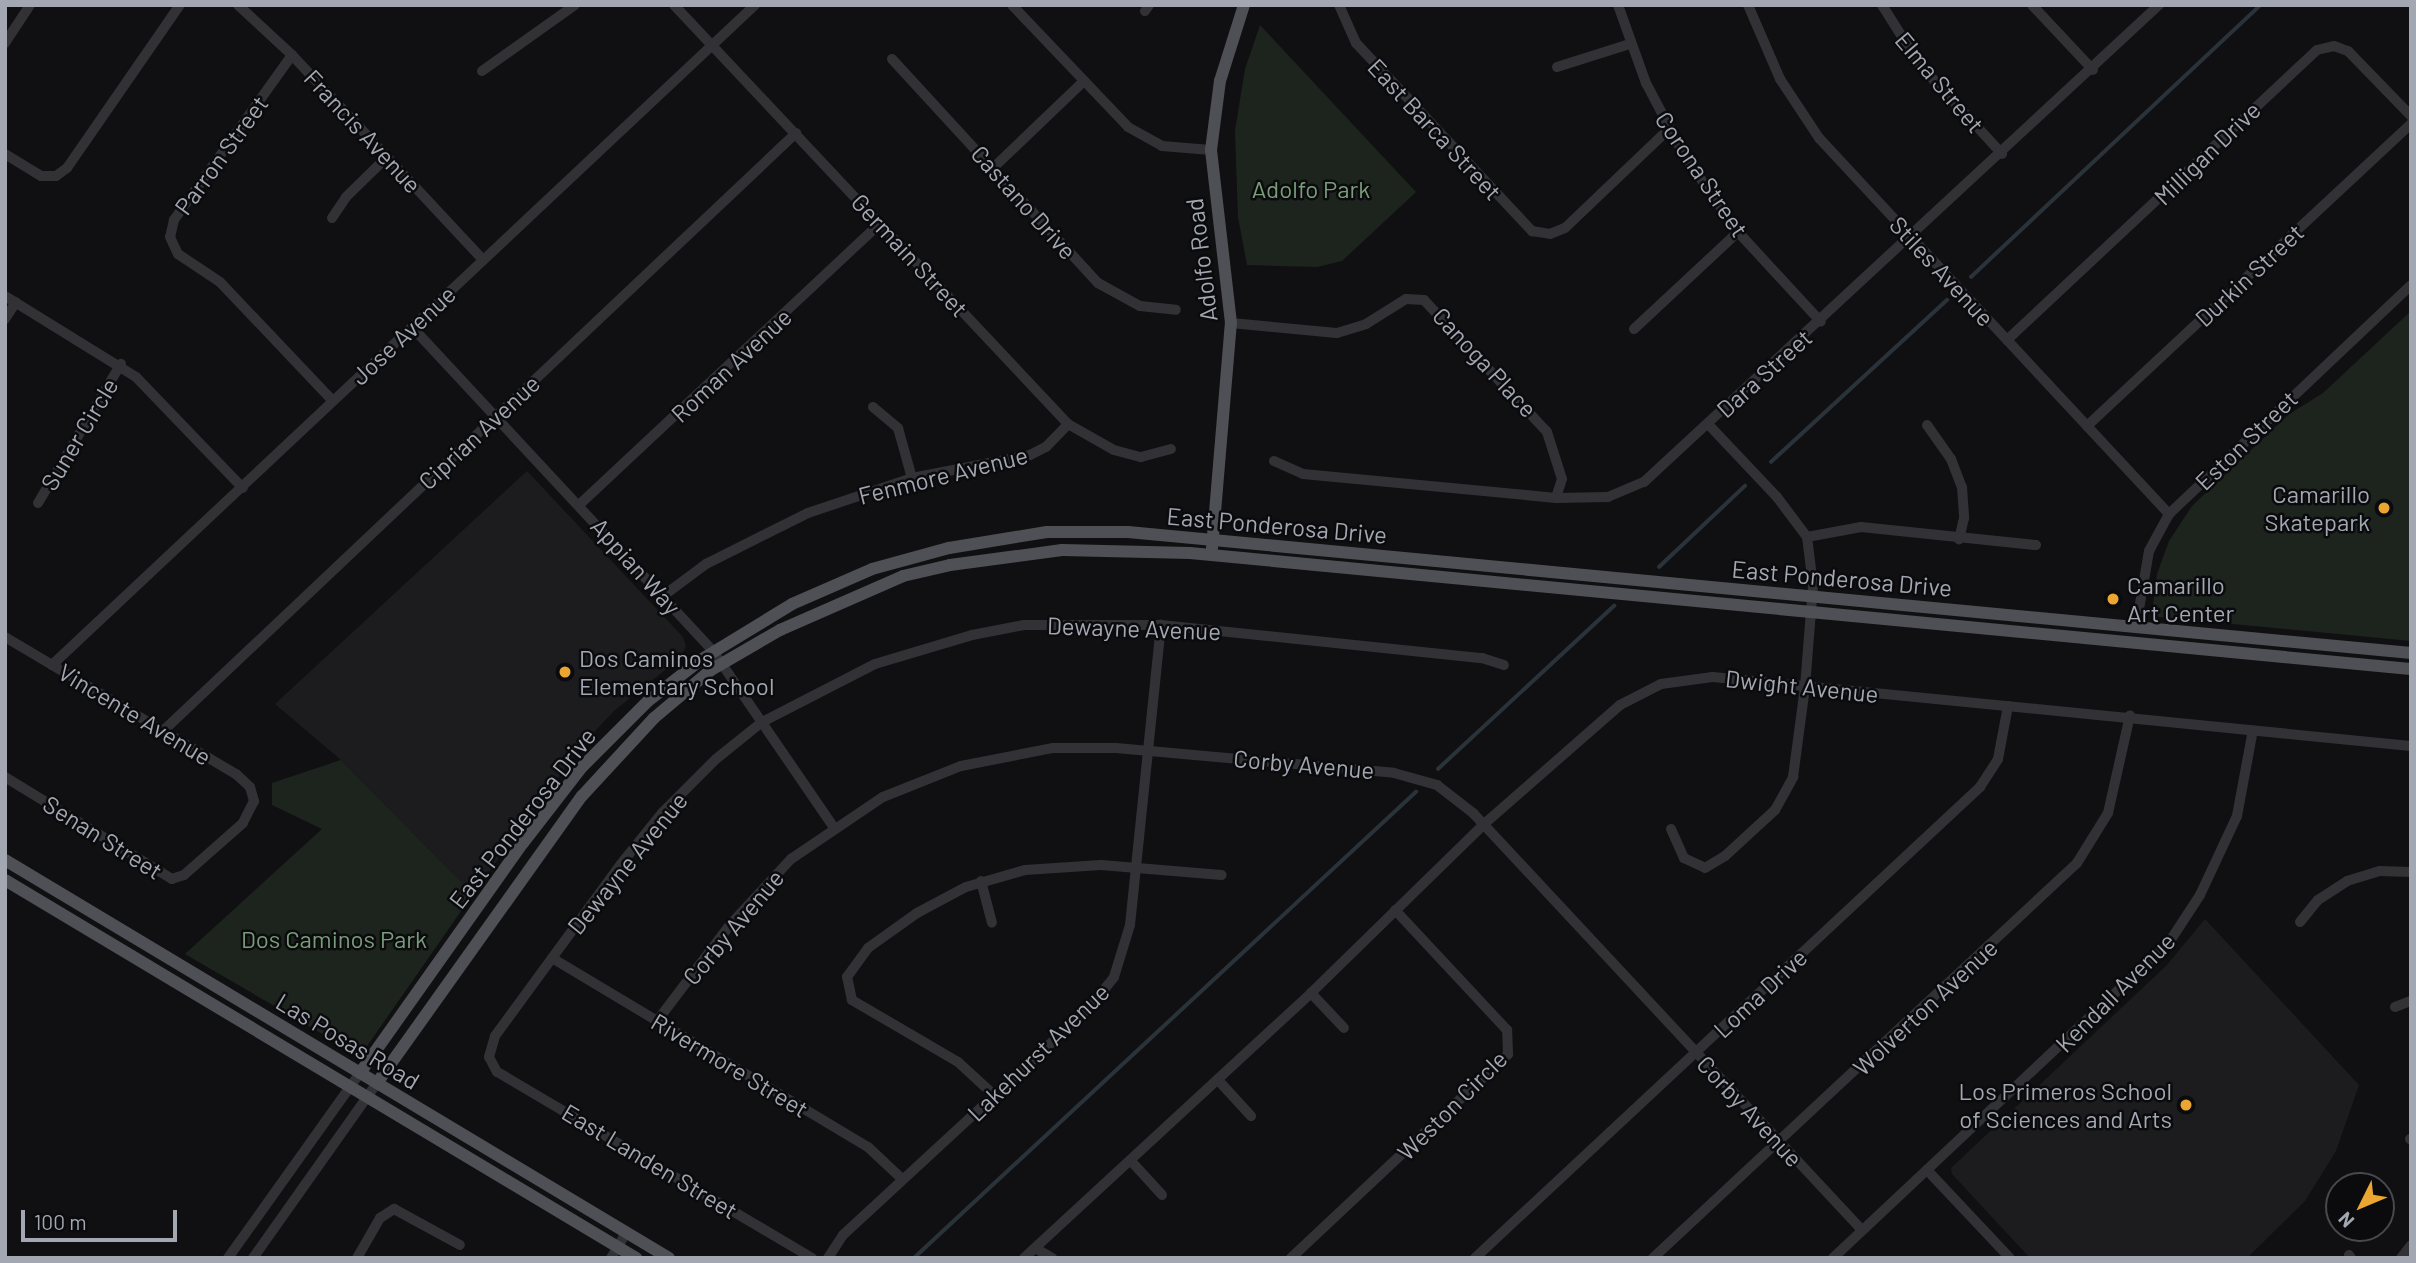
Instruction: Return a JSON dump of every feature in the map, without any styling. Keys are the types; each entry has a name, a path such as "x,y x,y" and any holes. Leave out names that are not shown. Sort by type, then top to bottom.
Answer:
{"main road":[{"name":"Adolfo Road","path":"1211,555 1231,323 1211,150 1220,81 1244,5"},
{"name":"East Ponderosa Drive","path":"360,1073 523,843 582,767 640,708 713,651 807,596 872,569 949,548 1046,532 1128,532 2411,653"},
{"name":"East Ponderosa Drive","path":"377,1083 598,775 654,718 722,663 828,606 903,576 950,565 1062,550 1211,555 2411,669"},
{"path":"2133,643 2136,627"},
{"name":"Las Posas Road","path":"5,860 669,1258"},
{"name":"Las Posas Road","path":"5,880 368,1097 614,1252 636,1258"},
{"path":"139,960 147,954 219,996 237,999"}],"street":[{"path":"5,43 30,5"},
{"path":"5,154 41,176 56,176 73,162 180,5"},
{"name":"Francis Avenue","path":"238,5 292,55 483,260"},
{"path":"482,71 575,5"},
{"name":"Germain Street","path":"674,5 1068,424 1114,450 1141,457 1171,449"},
{"name":"Jose Avenue","path":"52,665 755,5"},
{"path":"1013,5 1119,119 1145,138 1174,148 1211,150"},
{"name":"East Barca Street","path":"1339,5 1350,35 1376,66 1524,225 1550,234 1565,228 1669,129"},
{"name":"Corona Street","path":"1618,5 1630,44 1669,129 1738,232 1821,322"},
{"name":"Stiles Avenue","path":"1748,5 1802,114 1843,167 2169,514"},
{"name":"Elma Street","path":"1882,5 1920,65 2002,154"},
{"path":"2032,5 2093,70"},
{"name":"Dara Street","path":"1274,461 1303,474 1556,498 1608,497 1644,482 1912,238 2159,5"},
{"path":"1558,67 1630,44"},
{"name":"Milligan Drive","path":"2007,340 2317,50 2334,46 2348,51 2411,116"},
{"name":"Parron Street","path":"292,55 174,220 170,237 178,254 220,282 332,401"},
{"name":"Castano Drive","path":"892,59 1107,290 1140,306 1176,310"},
{"path":"993,168 1084,81"},
{"name":"Durkin Street","path":"2087,426 2411,124"},
{"name":"Ciprian Avenue","path":"163,732 796,133"},
{"path":"332,218 346,197 387,157"},
{"name":"Roman Avenue","path":"579,505 880,223"},
{"path":"1634,329 1738,232"},
{"name":"Eston Street","path":"2136,627 2149,551 2169,514 2411,285"},
{"path":"5,296 121,364 147,386 243,488"},
{"name":"Canoga Place","path":"1231,323 1337,333 1366,324 1406,299 1424,300 1547,432 1561,472 1562,486 1556,498"},
{"path":"5,318 16,302"},
{"name":"Appian Way","path":"412,327 713,651 833,826"},
{"name":"Suner Circle","path":"37,503 121,364"},
{"path":"873,407 898,428 912,478"},
{"name":"Fenmore Avenue","path":"663,596 706,565 768,531 912,478 1030,455 1046,447 1068,424"},
{"path":"1671,829 1684,858 1705,868 1725,856 1775,810 1793,778 1805,687 1813,597 1813,561 1807,537 1777,497 1708,424"},
{"path":"1927,425 1951,458 1962,487 1964,518 1959,539"},
{"path":"1807,537 1861,527 2036,545"},
{"name":"Dewayne Avenue","path":"490,1062 495,1036 662,813 762,722 875,664 972,635 1059,622 1161,625 1482,658 1504,664"},
{"name":"Lakehurst Avenue","path":"828,1258 843,1235 1090,1007 1114,977 1125,947 1136,869 1161,625"},
{"name":"Vincente Avenue","path":"5,637 243,779 254,801"},
{"name":"Dwight Avenue","path":"1024,1258 1311,993 1483,825 1620,705 1645,690 1695,677 2130,715 2411,746"},
{"name":"Loma Drive","path":"1475,1258 1980,787 1998,759 2008,706"},
{"name":"Wolverton Avenue","path":"1654,1258 2077,863 2108,813 2130,715"},
{"name":"Kendall Avenue","path":"1833,1258 2170,941 2200,895 2237,816 2253,730"},
{"name":"Corby Avenue","path":"657,1021 743,909 791,859 833,826 894,792 983,760 1053,748 1148,749 1394,773 1437,785 1483,825 1862,1230"},
{"name":"Senan Street","path":"5,777 172,879 184,875 243,823 254,801"},
{"path":"995,1096 958,1062 858,1006 847,982 858,958 894,929 981,881 1060,865 1222,875"},
{"path":"2300,922 2318,900 2347,881 2380,871 2411,872"},
{"path":"981,881 992,923"},
{"name":"Weston Circle","path":"1291,1258 1508,1054 1507,1030 1395,910"},
{"name":"Rivermore Street","path":"552,958 868,1147 902,1179"},
{"path":"1311,993 1344,1028"},
{"path":"2395,1007 2411,1001"},
{"name":"East Landen Street","path":"490,1062 497,1072 812,1258"},
{"path":"228,1258 360,1073"},
{"path":"1218,1080 1251,1116"},
{"path":"253,1258 377,1083"},
{"path":"1131,1161 1162,1195"},
{"path":"1927,1170 2010,1258"},
{"path":"357,1258 380,1218 394,1209 460,1245"},
{"path":"614,1252 626,1233"},
{"path":"2401,1258 2411,1245"},
{"path":"1035,1248 1052,1258"}],"shaded area":[{"path":"527,471 683,637 686,646 681,657 614,711 581,746 473,894 341,760 275,704"},
{"name":"Los Primeros School of Sciences and Arts","path":"2205,919 2359,1085 2336,1151 2305,1201 2247,1258 2030,1258 1952,1174 1951,1168 2166,966"}],"green space":[{"name":"Adolfo Park","path":"1260,25 1416,192 1342,261 1317,267 1247,265 1238,217 1235,131 1245,69"},
{"path":"2411,311 2411,641 2159,617 2153,605 2157,574 2169,541 2192,506 2288,415 2323,393"},
{"name":"Dos Caminos Park","path":"341,760 473,894 365,1049 355,1053 185,954 322,829 272,805 272,783"}],"waterway":[{"path":"1971,277 2261,5"},
{"path":"1771,462 1947,300"},
{"path":"1659,567 1745,486"},
{"path":"1438,769 1614,606"},
{"path":"914,1258 1416,792"}],"place":[{"name":"Camarillo Skatepark","path":"2384,508"},
{"name":"Camarillo Art Center","path":"2113,599"},
{"name":"Dos Caminos Elementary School","path":"565,672"},
{"name":"Los Primeros School of Sciences and Arts","path":"2186,1105"}]}
